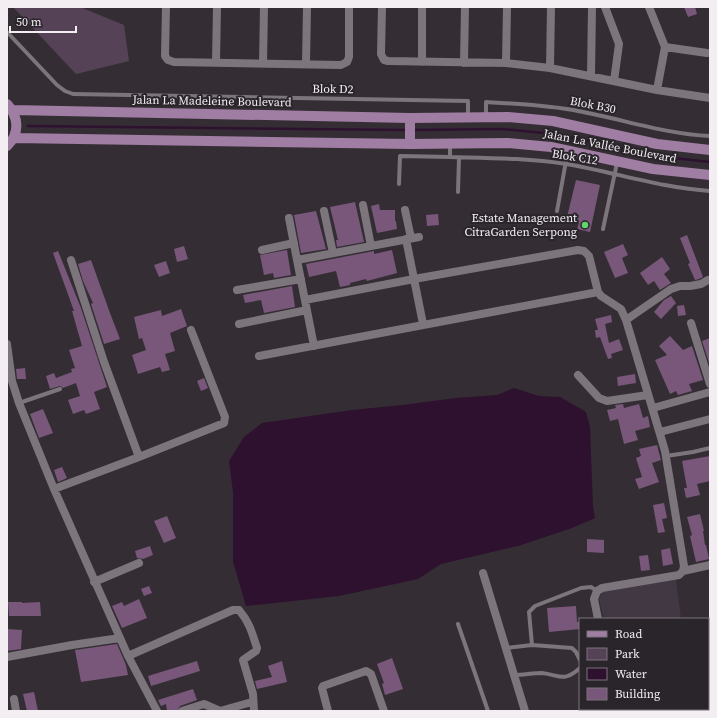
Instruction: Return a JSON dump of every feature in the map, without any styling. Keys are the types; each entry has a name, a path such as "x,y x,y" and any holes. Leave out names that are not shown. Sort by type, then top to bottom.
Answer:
{"street":[{"path":"166,7 165,56 168,60 174,62 341,65 347,62 349,57 349,7"},
{"path":"216,62 217,7"},
{"path":"263,63 264,7"},
{"path":"306,64 307,7"},
{"path":"382,7 381,54 384,60 506,63 550,68 657,90 710,98"},
{"path":"422,7 422,62"},
{"path":"464,63 465,7"},
{"path":"506,63 507,7"},
{"path":"550,68 551,7"},
{"path":"591,76 592,7"},
{"path":"605,7 619,44 614,81"},
{"path":"649,7 665,47 657,90"},
{"path":"665,47 707,53"},
{"path":"7,146 14,138 17,124 10,107"},
{"name":"Jalan La Madeleine Boulevard","path":"10,107 410,118"},
{"name":"Jalan La Vallée Boulevard","path":"410,118 508,117 553,121 657,144 710,150"},
{"path":"14,138 410,144 410,118"},
{"name":"Jalan La Vallée Boulevard","path":"410,144 507,143 551,147 653,169 710,175"},
{"path":"363,205 372,246"},
{"path":"405,210 412,238 414,279 423,324"},
{"path":"324,211 333,253"},
{"path":"289,218 314,346"},
{"path":"297,260 412,238"},
{"path":"262,250 294,243"},
{"path":"305,300 578,250 584,251 588,256 598,292 601,296 621,309 626,320 666,456 684,566 683,571"},
{"path":"71,260 104,362 139,457"},
{"path":"237,290 301,279"},
{"path":"626,320 671,289 680,286 701,284 708,280"},
{"path":"259,356 598,292"},
{"path":"239,324 307,310"},
{"path":"691,323 710,384"},
{"path":"54,489 219,426 224,422 225,418 192,330"},
{"path":"7,344 12,381 19,403 54,489 128,656 157,711"},
{"path":"578,375 603,401 648,395"},
{"path":"653,408 710,392"},
{"path":"660,432 710,418"},
{"path":"94,582 139,563"},
{"path":"598,618 594,599 597,591 602,588 679,575 683,571 710,565"},
{"path":"483,573 524,711"},
{"path":"128,656 233,610 239,610 250,626 257,648 256,651 243,660 253,694 252,702 254,711"},
{"path":"7,657 120,638"},
{"path":"328,711 322,688 323,686 366,671 371,674 384,711"},
{"path":"14,699 16,711"},
{"path":"182,711 204,704 220,711 252,702"}],"lane":[{"name":"Blok D2","path":"7,32 57,85 65,91 73,94 468,101 468,118"},
{"name":"Blok B30","path":"486,117 486,102 540,106 577,111 665,130 710,136"},
{"path":"450,143 450,157"},
{"path":"557,211 568,150"},
{"name":"Blok C12","path":"399,184 400,156 499,158 565,164 670,185 710,191"},
{"path":"458,192 459,158"},
{"path":"603,229 617,161"},
{"path":"19,403 60,389"},
{"path":"666,456 710,448"},
{"path":"532,645 529,612 532,608 581,588 591,587 597,591"},
{"path":"458,624 488,711"},
{"path":"506,648 532,645 572,648 579,658"},
{"path":"514,675 543,673 561,677 571,674 579,669"}],"shaded area":[{"path":"676,579 681,618 604,618 599,599 603,589"},
{"path":"710,660 710,711 625,711 709,710"}],"green space":[{"path":"13,7 80,7 124,25 129,61 76,74"}],"water":[{"path":"514,388 539,396 560,397 586,412 590,427 593,506 595,518 572,528 518,546 441,564 418,579 339,596 246,606 233,562 233,492 229,461 244,437 262,423 352,410 456,398 497,395"}],"building":[{"path":"684,7 695,7 697,14 688,17"},
{"path":"576,180 600,185 590,232 577,229 579,223 566,221"},
{"path":"355,202 364,242 337,247 336,240 338,240 330,207"},
{"path":"379,204 380,210 395,210 397,229 377,233 371,206"},
{"path":"316,211 326,249 301,253 294,215"},
{"path":"438,214 439,225 427,226 426,215"},
{"path":"687,235 703,277 695,280 688,264 690,263 680,238"},
{"path":"623,244 628,255 622,258 628,273 615,278 604,252"},
{"path":"184,246 188,259 177,262 174,249"},
{"path":"287,250 291,275 274,278 273,273 264,275 260,255"},
{"path":"392,250 397,273 367,281 366,279 340,287 336,271 309,277 306,264 374,251 374,254"},
{"path":"58,251 81,308 107,387 94,392 100,409 86,414 84,410 73,414 68,400 80,396 76,383 63,388 60,386 50,389 46,376 54,373 56,378 72,372 71,369 75,368 69,350 82,346 72,311 74,311 53,253"},
{"path":"662,257 670,269 664,274 671,283 660,290 654,281 648,285 640,273"},
{"path":"91,260 120,339 104,344 91,304 93,303 83,281 78,264"},
{"path":"166,261 170,273 159,277 154,265"},
{"path":"292,286 295,307 264,313 261,300 245,303 243,295"},
{"path":"671,296 676,303 661,319 654,312 664,300"},
{"path":"684,305 686,315 678,316 677,306"},
{"path":"181,309 187,326 170,333 175,351 165,354 170,370 162,372 160,367 138,374 132,355 146,350 142,338 139,339 134,317 161,310 162,316"},
{"path":"611,315 612,322 605,324 609,343 619,339 623,350 611,354 612,358 608,359 600,337 596,338 595,330 598,330 595,319"},
{"path":"670,336 683,350 692,346 703,380 689,384 692,391 678,395 676,391 670,394 655,360 667,355 659,346"},
{"path":"710,338 710,366 702,341"},
{"path":"25,368 26,379 17,379 16,369"},
{"path":"635,374 636,383 618,386 617,377"},
{"path":"204,378 208,388 201,391 197,381"},
{"path":"623,404 624,408 639,404 643,418 648,416 650,427 635,431 638,440 624,444 618,419 610,421 607,410 616,408 615,405"},
{"path":"43,409 53,433 39,438 30,414"},
{"path":"657,445 661,460 652,463 659,482 639,489 635,479 642,477 636,458 641,456 639,449"},
{"path":"710,456 710,481 697,484 700,495 686,498 684,488 687,488 682,461"},
{"path":"62,467 67,478 58,482 54,470"},
{"path":"664,503 667,518 662,519 665,532 658,533 653,505"},
{"path":"700,514 709,559 696,562 690,536 692,535 687,517"},
{"path":"167,516 176,538 164,543 154,521"},
{"path":"587,539 604,540 604,553 587,552"},
{"path":"150,546 153,555 143,559 137,558 135,551"},
{"path":"670,548 673,564 663,566 661,550"},
{"path":"648,555 650,570 641,571 639,556"},
{"path":"149,586 152,593 144,596 141,589"},
{"path":"139,599 147,618 122,628 112,606 122,602 124,606"},
{"path":"8,602 40,602 41,616 9,616"},
{"path":"576,606 579,629 549,632 547,608"},
{"path":"7,629 22,630 21,649 7,651"},
{"path":"117,644 126,665 128,675 81,682 75,650"},
{"path":"392,658 403,689 385,695 382,684 384,683 377,664"},
{"path":"197,661 200,671 151,686 148,676"},
{"path":"282,661 287,682 257,689 255,681 272,677 268,666"},
{"path":"193,689 197,700 180,706 177,711 167,711 166,704 161,706 158,700"},
{"path":"34,692 38,711 27,711 23,694"}],"waterway":[{"path":"28,126 408,130"},
{"path":"413,130 502,129 554,134 655,156 710,162"}],"place":[{"name":"Estate Management CitraGarden Serpong","path":"585,225"}]}
